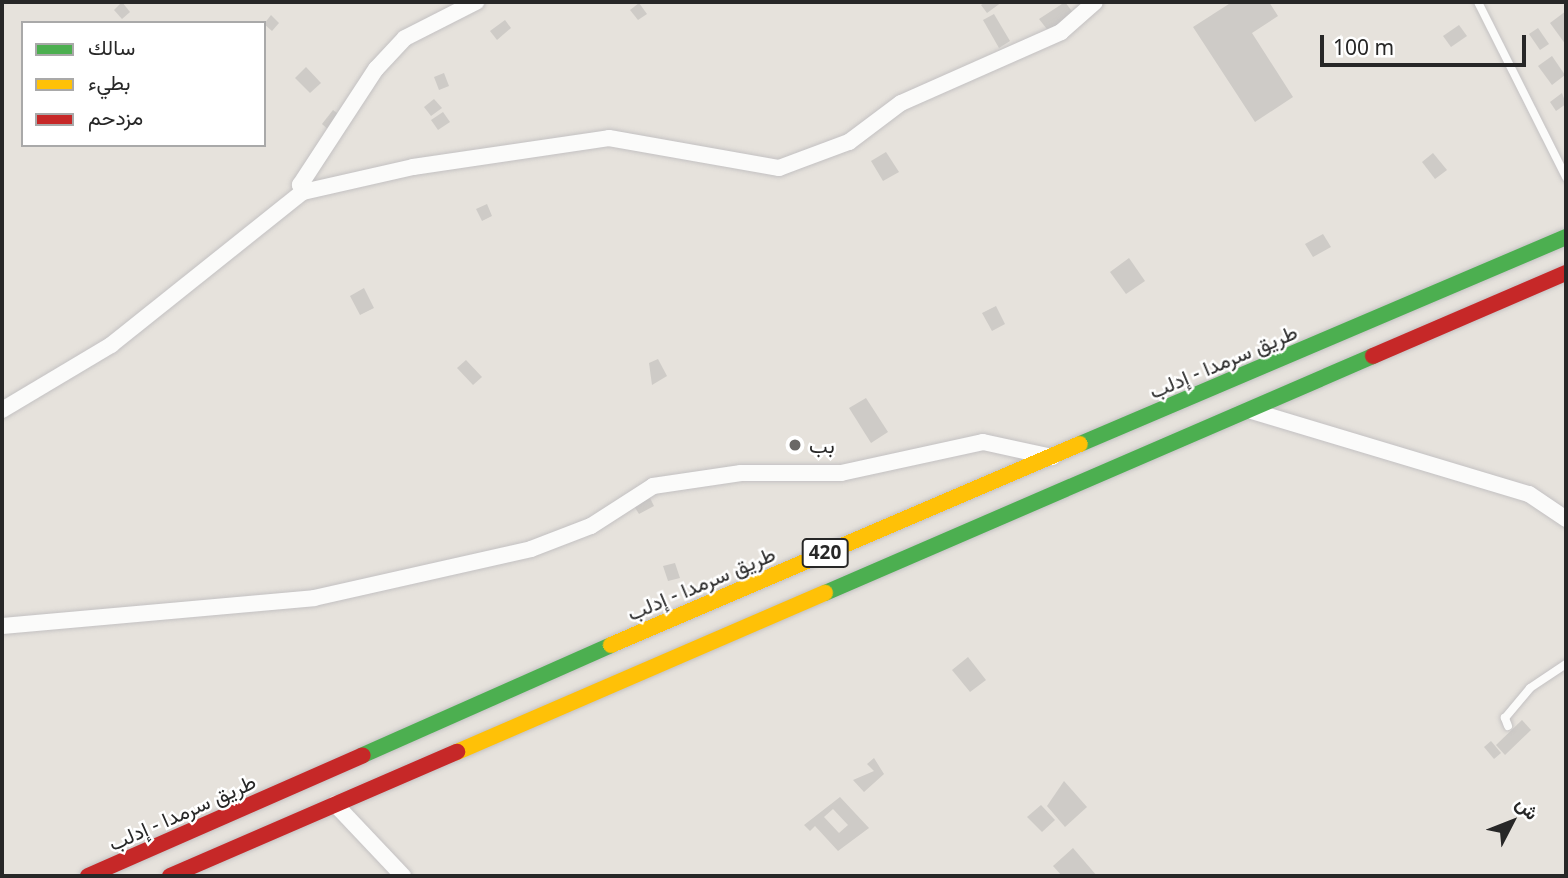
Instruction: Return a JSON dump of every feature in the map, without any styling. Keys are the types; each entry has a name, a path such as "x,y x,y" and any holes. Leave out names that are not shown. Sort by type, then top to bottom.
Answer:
{"highway":[{"name":"طريق سرمدا - إدلب","path":"88,876 664,622 1566,237"},
{"name":"420","path":"170,876 680,653 1566,273"},
{"path":"1423,298 1436,327"},
{"path":"664,622 680,653"}],"street":[{"path":"303,192 300,185 376,69 405,38 476,2"},
{"path":"2,410 111,345 303,192 413,167 609,138 779,169 849,142 901,103 1061,32 1095,2"},
{"path":"1247,409 1529,494 1566,519"},
{"path":"2,626 314,598 531,549 591,526 653,486 741,474 841,473 984,442 1052,457"},
{"path":"335,803 403,876"}],"lane":[{"path":"1478,2 1566,177"},
{"path":"1508,726 1505,718 1530,688 1566,664"}],"building":[{"path":"122,2 130,12 122,19 114,10"},
{"path":"986,2 1002,2 987,13 981,5"},
{"path":"1065,2 1074,14 1050,33 1039,19"},
{"path":"1232,2 1269,2 1278,16 1252,33 1293,97 1255,122 1193,27"},
{"path":"639,3 647,14 638,20 630,10"},
{"path":"1566,11 1566,45 1550,23"},
{"path":"994,14 1010,41 999,48 983,20"},
{"path":"271,15 279,23 272,31 266,26"},
{"path":"505,20 511,28 497,40 490,31"},
{"path":"1459,25 1467,36 1451,47 1443,36"},
{"path":"1538,28 1549,44 1540,50 1529,34"},
{"path":"1552,56 1565,75 1552,85 1538,66"},
{"path":"306,67 321,83 310,93 295,78"},
{"path":"444,73 449,86 439,90 434,77"},
{"path":"1562,93 1566,104 1556,111 1550,102"},
{"path":"434,99 442,108 431,116 424,107"},
{"path":"333,110 341,116 330,131 322,124"},
{"path":"443,112 450,122 438,130 431,120"},
{"path":"886,152 899,172 883,181 871,161"},
{"path":"1433,153 1447,170 1435,179 1422,162"},
{"path":"487,204 492,216 482,221 476,209"},
{"path":"1323,234 1331,247 1313,257 1305,244"},
{"path":"1129,258 1145,281 1126,294 1110,272"},
{"path":"364,288 374,308 360,315 350,296"},
{"path":"996,306 1005,324 992,331 982,313"},
{"path":"658,359 667,376 652,385 649,363"},
{"path":"466,360 482,377 473,385 457,368"},
{"path":"866,398 888,432 871,443 849,408"},
{"path":"650,498 654,506 639,514 634,506"},
{"path":"675,563 680,578 668,581 663,566"},
{"path":"968,657 986,680 970,692 952,670"},
{"path":"1522,720 1531,730 1505,755 1496,745"},
{"path":"1491,741 1501,753 1494,759 1484,747"},
{"path":"874,758 884,774 864,792 853,780 874,771 867,764"},
{"path":"1064,781 1087,807 1065,827 1047,806"},
{"path":"840,797 869,828 838,851 815,826 810,831 804,825","holes":["833,809 848,825 839,833 824,817"]},
{"path":"1041,805 1055,820 1042,832 1027,817"},
{"path":"1073,848 1097,876 1062,876 1053,866"}],"traffic: fast":[{"path":"1080,444 1566,237"},
{"path":"825,593 1373,356"},
{"path":"363,755 611,645"}],"traffic: slow":[{"path":"611,645 1080,444"},
{"path":"457,752 825,593"}],"traffic: jam":[{"path":"1373,356 1566,273"},
{"path":"170,876 457,752"},
{"path":"88,876 363,755"}],"place":[{"name":"بب","path":"795,445"}]}
